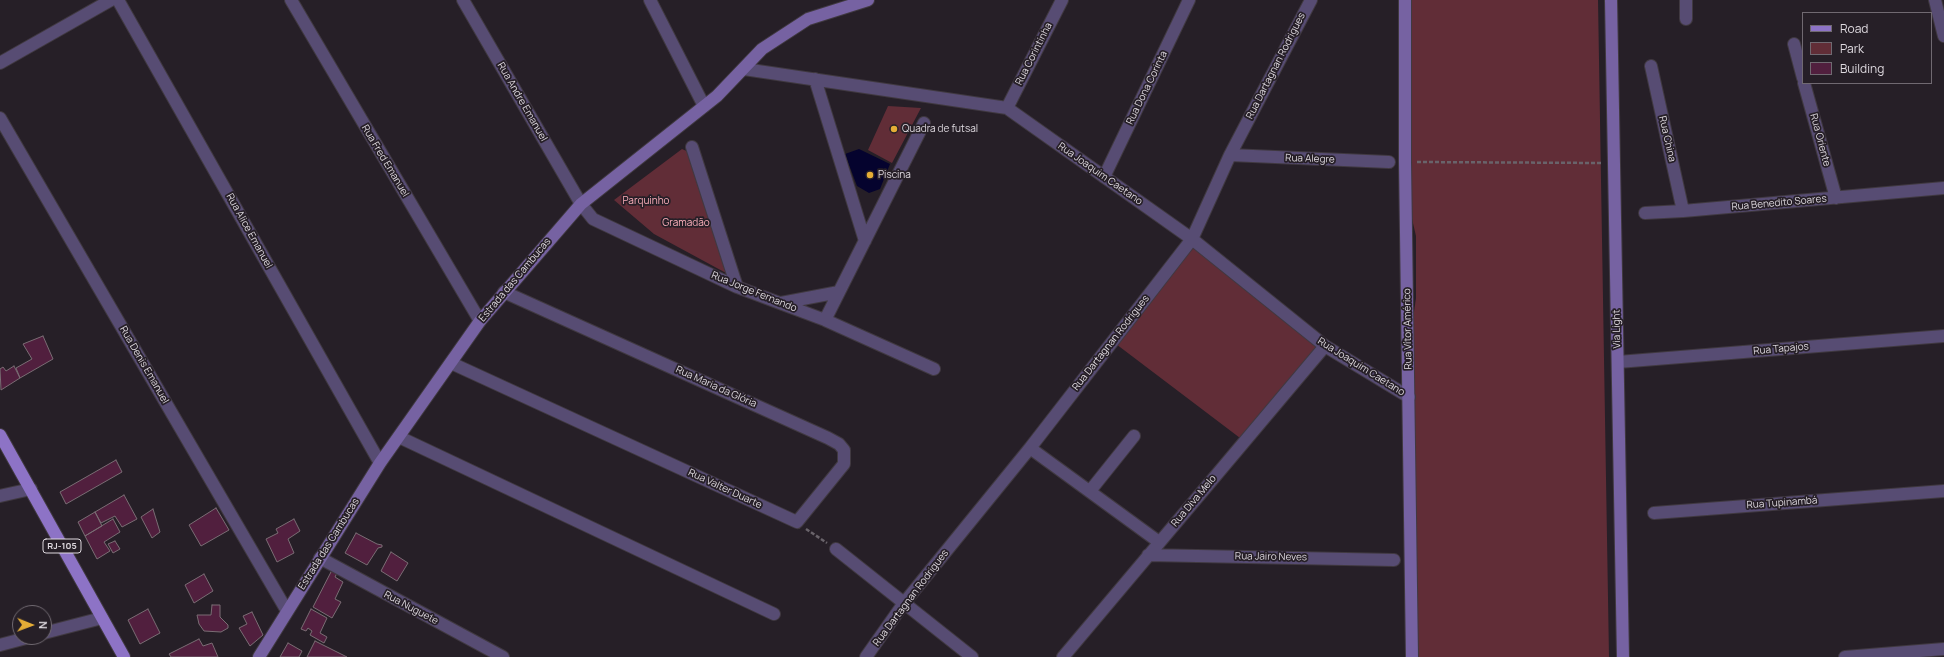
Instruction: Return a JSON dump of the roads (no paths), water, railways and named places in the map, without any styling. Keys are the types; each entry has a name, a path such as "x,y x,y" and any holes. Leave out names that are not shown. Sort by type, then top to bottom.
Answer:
{"main road":[{"name":"RJ-105","path":"0,435 124,657"}],"street":[{"path":"0,63 111,0"},
{"name":"Rua Alice Emanuel","path":"118,0 380,463"},
{"name":"Rua Fred Emanuel","path":"290,0 480,321"},
{"name":"Rua Andre Emanuel","path":"462,0 581,204"},
{"path":"650,0 704,106"},
{"name":"Estrada das Cambucas","path":"259,657 380,463 480,321 581,204 717,96 762,49 808,20 868,0"},
{"name":"Rua Corintinha","path":"1007,108 1062,0"},
{"name":"Rua Dona Corinta","path":"1104,177 1189,0"},
{"name":"Rua Dartagnan Rodrigues","path":"866,657 904,603 1030,448 1192,239 1230,155 1311,0"},
{"name":"Rua Vítor Américo","path":"1405,0 1408,397 1412,657"},
{"name":"Via Light","path":"1611,0 1623,657"},
{"path":"1686,0 1686,19"},
{"path":"1935,0 1944,36"},
{"path":"1794,44 1802,74"},
{"name":"Rua China","path":"1651,66 1683,211"},
{"name":"Rua Joaquim Caetano","path":"744,69 1007,108 1192,239 1325,346 1408,397"},
{"path":"815,79 865,241"},
{"name":"Rua Oriente","path":"1804,84 1836,198"},
{"name":"Rua Denis Emanuel","path":"0,118 287,612"},
{"path":"825,320 924,123"},
{"path":"692,147 737,287"},
{"name":"Rua Alegre","path":"1230,155 1388,162"},
{"name":"Rua Benedito Soares","path":"1645,213 1944,188"},
{"name":"Rua Jorge Fernando","path":"581,204 594,219 737,287 825,320 934,369"},
{"name":"Rua Maria da Glória","path":"504,292 839,444 844,450 844,464 797,522"},
{"path":"780,303 839,292"},
{"name":"Rua Tapajos","path":"1618,362 1944,336"},
{"name":"Rua Diva Melo","path":"1063,657 1325,346"},
{"name":"Rua Valter Duarte","path":"451,363 797,522"},
{"path":"1090,491 1134,436"},
{"path":"399,437 774,614"},
{"path":"1030,448 1159,542"},
{"path":"0,496 31,489"},
{"name":"Rua Tupinambá","path":"1654,513 1944,491"},
{"path":"836,549 972,657"},
{"name":"Rua Jairo Neves","path":"1148,555 1394,560"},
{"name":"Rua Nuguete","path":"320,558 503,657"},
{"path":"52,631 102,618"},
{"path":"0,645 12,642"},
{"path":"1845,657 1944,649"}],"place":[{"name":"Quadra de futsal","path":"894,129"},
{"name":"Piscina","path":"870,175"}],"park label":[{"name":"Parquinho","path":"646,201"},
{"name":"Gramadão","path":"686,223"}]}
